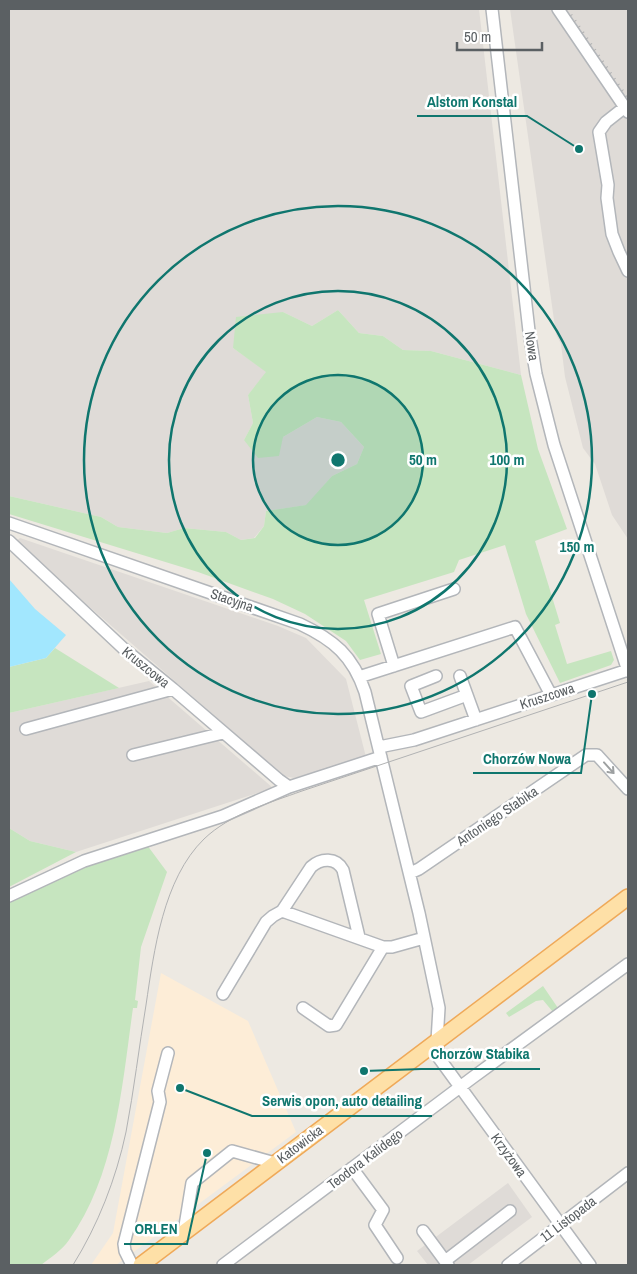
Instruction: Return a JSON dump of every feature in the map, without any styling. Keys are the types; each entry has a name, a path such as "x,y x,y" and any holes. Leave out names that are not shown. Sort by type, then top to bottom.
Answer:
{"main road":[{"name":"Katowicka","path":"141,1265 628,897"}],"street":[{"name":"Nowa","path":"492,9 529,331 536,374 554,445 628,670"},
{"path":"558,9 627,110 606,122 599,132 608,186 607,198 612,234 628,271"},
{"name":"Stacyjna","path":"9,523 300,624 322,634 340,648 359,677 365,692 380,752"},
{"name":"Kruszcowa","path":"9,541 124,649 279,780 289,786"},
{"path":"394,666 378,614 454,589"},
{"path":"359,677 515,628 551,695"},
{"name":"Kruszcowa","path":"9,896 84,860 223,816 289,786 414,740 628,670"},
{"path":"436,676 411,686 422,712 467,695"},
{"path":"460,676 476,720"},
{"path":"26,729 173,689"},
{"path":"133,755 223,733"},
{"path":"380,752 410,873 440,1008 437,1041"},
{"name":"Antoniego Stabika","path":"410,873 419,869 586,755 598,755 628,789"},
{"path":"223,994 266,922 282,911 311,867 316,863 324,860 335,861 340,864 359,937"},
{"path":"282,911 383,946 392,947 424,938"},
{"path":"303,1008 329,1026 336,1025 383,946"},
{"name":"Teodora Kalidego","path":"223,1265 628,964"},
{"name":"Krzyżowa","path":"437,1041 439,1058 590,1265"},
{"path":"132,1265 125,1252 124,1244 160,1102 158,1091 168,1053"},
{"path":"184,1232 192,1183 232,1151 275,1163"},
{"path":"352,1168 383,1210 375,1225 397,1258"},
{"name":"11 Listopada","path":"508,1265 628,1173"},
{"path":"423,1231 447,1263 510,1211"}],"shaded area":[{"path":"9,9 479,9 521,375 431,351 403,350 383,336 359,333 338,310 312,326 283,312 233,348 267,372 248,395 253,423 244,440 283,437 317,417 341,422 364,447 357,464 332,476 307,505 266,511 264,526 254,538 241,540 226,532 184,528 167,533 118,527 101,517 9,496"},
{"path":"510,9 628,9 628,539 612,515 595,464 583,448 565,377 561,344 556,334"},
{"path":"20,538 278,626 306,638 346,679 366,757 294,778 284,776 15,542"},
{"path":"149,681 273,788 76,852 30,841 9,828 9,713"},
{"path":"161,973 248,1021 296,1132 116,1265 91,1265 113,1233"},
{"path":"508,1183 532,1217 468,1265 428,1265 417,1251"}],"green space":[{"path":"338,310 359,333 383,336 403,350 431,351 521,375 538,449 567,529 535,541 560,623 555,625 567,664 611,651 614,660 611,665 560,683 526,614 505,545 459,560 454,572 364,600 381,654 360,660 346,641 305,614 273,599 198,572 9,514 9,496 101,517 118,527 167,533 184,528 226,532 241,540 255,538 264,526 266,511 306,505 332,476 357,464 364,447 341,422 317,417 283,437 279,456 258,458 244,440 253,423 248,395 266,372 233,348 236,317 283,312 312,326"},
{"path":"55,648 119,688 9,713 9,667 46,658"},
{"path":"9,828 30,841 76,852 9,887"},
{"path":"147,845 167,872 141,947 135,1000 138,1001 137,1008 133,1008 120,1098 107,1158 85,1215 66,1244 41,1265 9,1265 9,899 34,886"},
{"path":"543,986 558,1008 553,1012 543,1000 536,1001 509,1017 506,1013"}],"water":[{"path":"9,579 35,609 66,635 46,658 9,667"}],"tram line":[{"path":"73,1265 98,1218 122,1150 132,1100 157,939 163,917 179,874 190,855 204,839 214,830 238,816 263,805 628,682"}],"railway":[{"path":"567,9 628,99"}],"place":[{"name":"Alstom Konstal","path":"579,149"},
{"name":"Chorzów Nowa","path":"592,694"},
{"name":"Chorzów Stabika","path":"364,1071"},
{"name":"Serwis opon, auto detailing","path":"180,1088"},
{"name":"ORLEN","path":"207,1153"}]}
